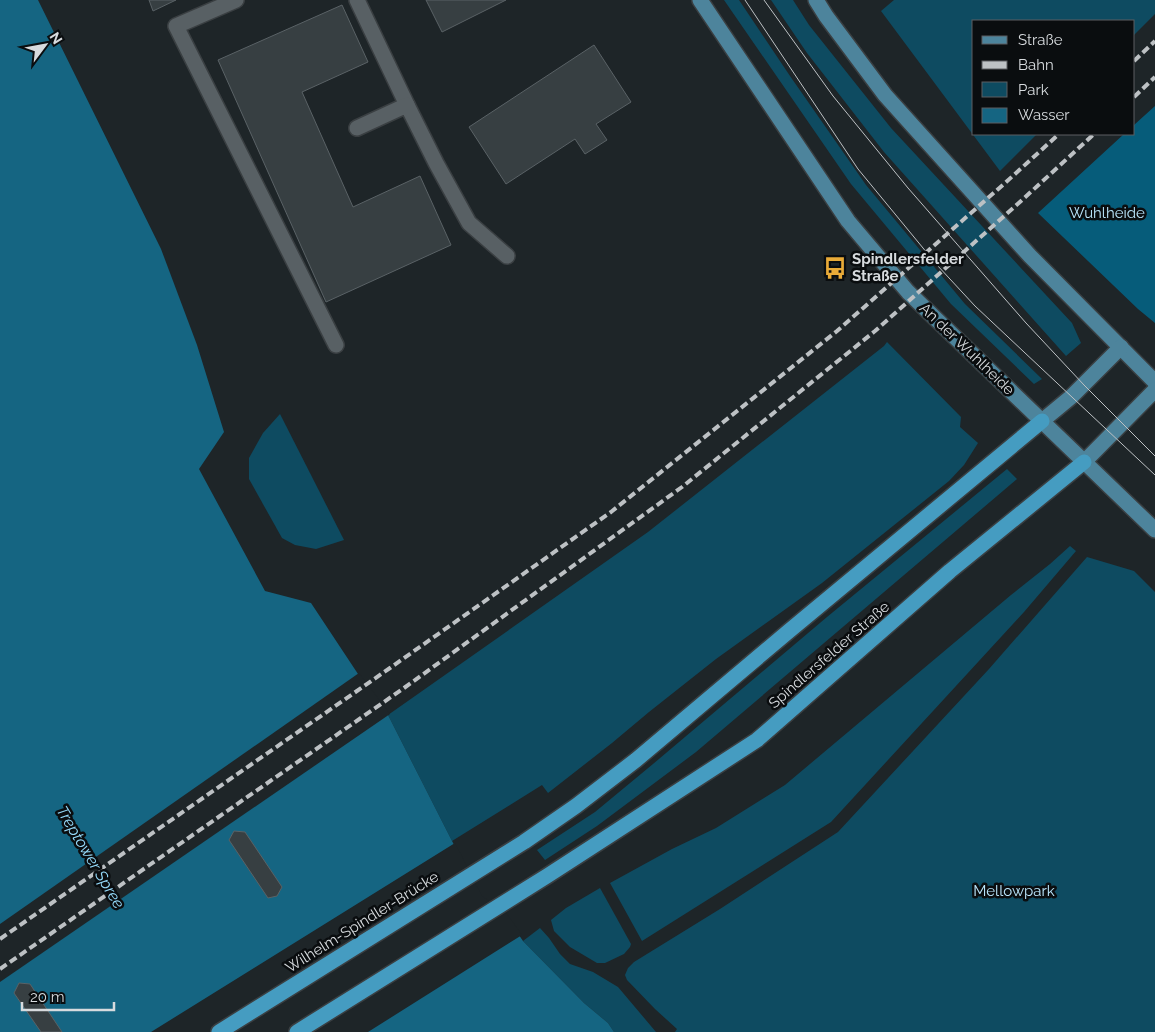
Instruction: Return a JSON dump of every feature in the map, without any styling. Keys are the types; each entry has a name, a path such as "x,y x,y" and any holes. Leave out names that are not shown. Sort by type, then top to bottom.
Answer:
{"highway":[{"name":"Wilhelm-Spindler-Brücke","path":"219,1032 524,842 576,806 636,760 788,631 1042,421"},
{"name":"Spindlersfelder Straße","path":"297,1032 547,876 757,740 950,571 1084,462"}],"main road":[{"name":"An der Wuhlheide","path":"700,0 848,220 908,292 1155,530"},
{"path":"816,0 885,95 1030,256 1155,382"},
{"path":"1042,421 1071,397 1121,347"},
{"name":"Spindlersfelder Straße","path":"1084,462 1155,390"}],"lane":[{"path":"236,0 176,26 336,345"},
{"path":"357,0 406,105 469,222 506,256"},
{"path":"357,128 406,105"}],"green space":[{"path":"724,0 739,0 866,185 965,304 1042,379 1034,384 951,304 851,184"},
{"path":"771,0 793,0 809,25 891,128 1072,323 1081,343 1066,356 884,152 807,53"},
{"path":"894,0 1155,0 1155,14 1135,34 1135,20 972,20 972,133 881,11"},
{"name":"Wuhlheide","path":"1155,106 1155,323 1038,213 1123,135 1135,135 1135,124"},
{"path":"973,135 1036,135 1000,171"},
{"path":"887,342 961,417 960,427 978,443 964,465 949,481 822,583 716,659 548,793 542,785 452,841 388,715 648,532"},
{"path":"280,414 344,540 316,549 295,545 282,538 249,479 249,458 263,433"},
{"path":"1007,469 1017,479 696,752 597,826 545,860 537,850 595,812"},
{"path":"1070,546 1076,551 1024,612 831,822 642,941 610,883 672,849 716,828 785,785"},
{"name":"Mellowpark","path":"1087,557 1134,571 1155,592 1155,1032 675,1032 677,1029 627,980 625,975 628,968 634,962 720,909 838,832 989,669"},
{"path":"600,888 631,944 624,954 605,963 597,963 570,947 554,931 551,920 566,908"},
{"path":"540,928 570,964 593,972 618,987 656,1032 614,1032 608,1023 584,1003 523,941"}],"water":[{"name":"Treptower Spree","path":"0,0 38,0 161,249 197,345 224,432 199,469 265,591 311,603 388,715 481,898 506,916 523,941 584,1003 608,1023 614,1032 0,1032"}],"pier":[{"path":"359,673 390,714 0,982 0,924"},
{"path":"455,843 482,896 507,914 522,935 368,1032 151,1032"}],"building":[{"path":"149,0 176,0 153,11"},
{"path":"426,0 506,0 442,32"},
{"path":"342,5 368,62 302,92 353,207 420,176 451,245 326,302 218,60"},
{"path":"594,45 631,102 596,124 607,140 585,154 575,139 506,184 469,127"},
{"path":"234,831 245,832 282,887 277,896 268,898 229,840"},
{"path":"19,983 30,984 62,1032 41,1032 14,993"}],"tram line":[{"path":"745,0 858,169 937,265 975,306 1155,475"},
{"path":"764,0 833,96 908,188 1026,323 1084,385 1155,456"}],"railway":[{"path":"1135,60 1155,41"},
{"path":"1135,96 1155,77"},
{"path":"0,939 611,512 837,331 1058,135"},
{"path":"0,969 404,688 682,487 875,331 1093,135"}],"place":[{"name":"Spindlersfelder Straße","path":"835,268"}]}
